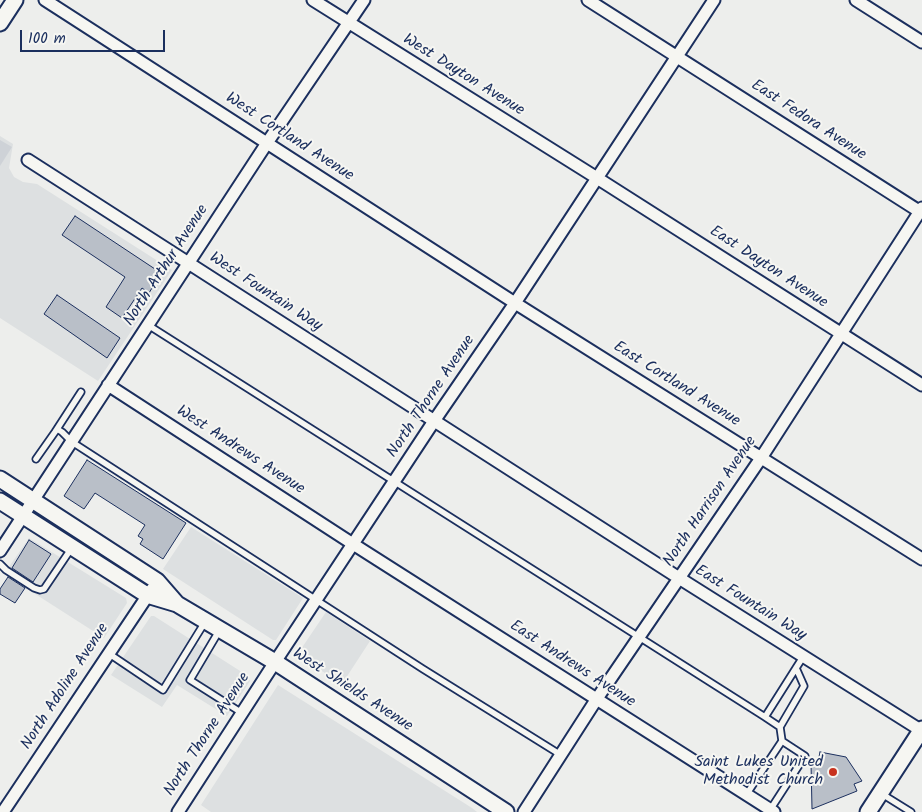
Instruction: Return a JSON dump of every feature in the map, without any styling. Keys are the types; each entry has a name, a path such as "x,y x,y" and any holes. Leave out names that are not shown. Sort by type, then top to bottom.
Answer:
{"main road":[{"path":"0,23 15,0"},
{"name":"West Shields Avenue","path":"0,479 157,581 177,604"},
{"name":"West Shields Avenue","path":"0,501 146,595 177,604 275,662 506,812"},
{"path":"868,812 922,731"}],"street":[{"name":"West Cortland Avenue","path":"45,0 515,303"},
{"name":"West Dayton Avenue","path":"313,0 597,178"},
{"name":"North Arthur Avenue","path":"0,551 267,142 364,0"},
{"name":"East Fedora Avenue","path":"588,0 921,211"},
{"name":"North Thorne Avenue","path":"178,812 434,421 515,303 714,0"},
{"path":"856,0 922,42"},
{"name":"West Fountain Way","path":"28,160 434,421"},
{"name":"East Dayton Avenue","path":"597,178 922,385"},
{"name":"North Harrison Avenue","path":"524,812 596,700 761,458 921,211"},
{"name":"East Cortland Avenue","path":"515,303 922,559"},
{"name":"West Andrews Avenue","path":"108,385 354,544"},
{"name":"East Fountain Way","path":"434,421 922,731"},
{"name":"East Andrews Avenue","path":"354,544 772,811"},
{"name":"North Adoline Avenue","path":"3,812 157,581"}],"lane":[{"path":"148,325 640,636 780,727"},
{"path":"36,459 80,392"},
{"path":"57,429 72,442 316,600 561,755"},
{"path":"0,564 6,570 40,590 44,589 72,547"},
{"path":"108,653 163,690 206,621"},
{"path":"220,630 190,680 242,713"},
{"path":"765,717 803,657"},
{"path":"746,795 782,741 780,727 804,686 796,668"},
{"path":"772,811 804,756 782,741"},
{"path":"880,793 911,812"}],"shaded area":[{"path":"0,136 13,144 9,168 14,177 23,182 37,184 172,270 98,381 0,318"},
{"path":"0,140 12,147 0,166"},
{"path":"191,527 303,598 276,640 273,640 163,569"},
{"path":"29,538 126,598 127,603 104,638 4,574"},
{"path":"326,612 370,641 342,684 297,655"},
{"path":"151,616 154,616 248,676 250,681 227,716 177,685 162,707 111,675"},
{"path":"278,685 477,812 211,812 201,805"}],"building":[{"path":"75,216 161,273 149,293 142,288 122,318 106,307 125,277 62,235"},
{"path":"57,295 120,338 107,358 44,314"},
{"path":"87,460 186,523 163,559 140,544 143,539 138,536 145,525 95,493 84,509 64,496"},
{"path":"29,540 51,554 33,582 12,568"},
{"path":"8,577 25,588 15,603 0,594 0,589"},
{"name":"Saint Lukes United Methodist Church","path":"820,752 846,757 862,781 854,784 857,791 812,809 811,763 818,762"}],"place":[{"name":"Saint Lukes United Methodist Church","path":"833,772"}]}
